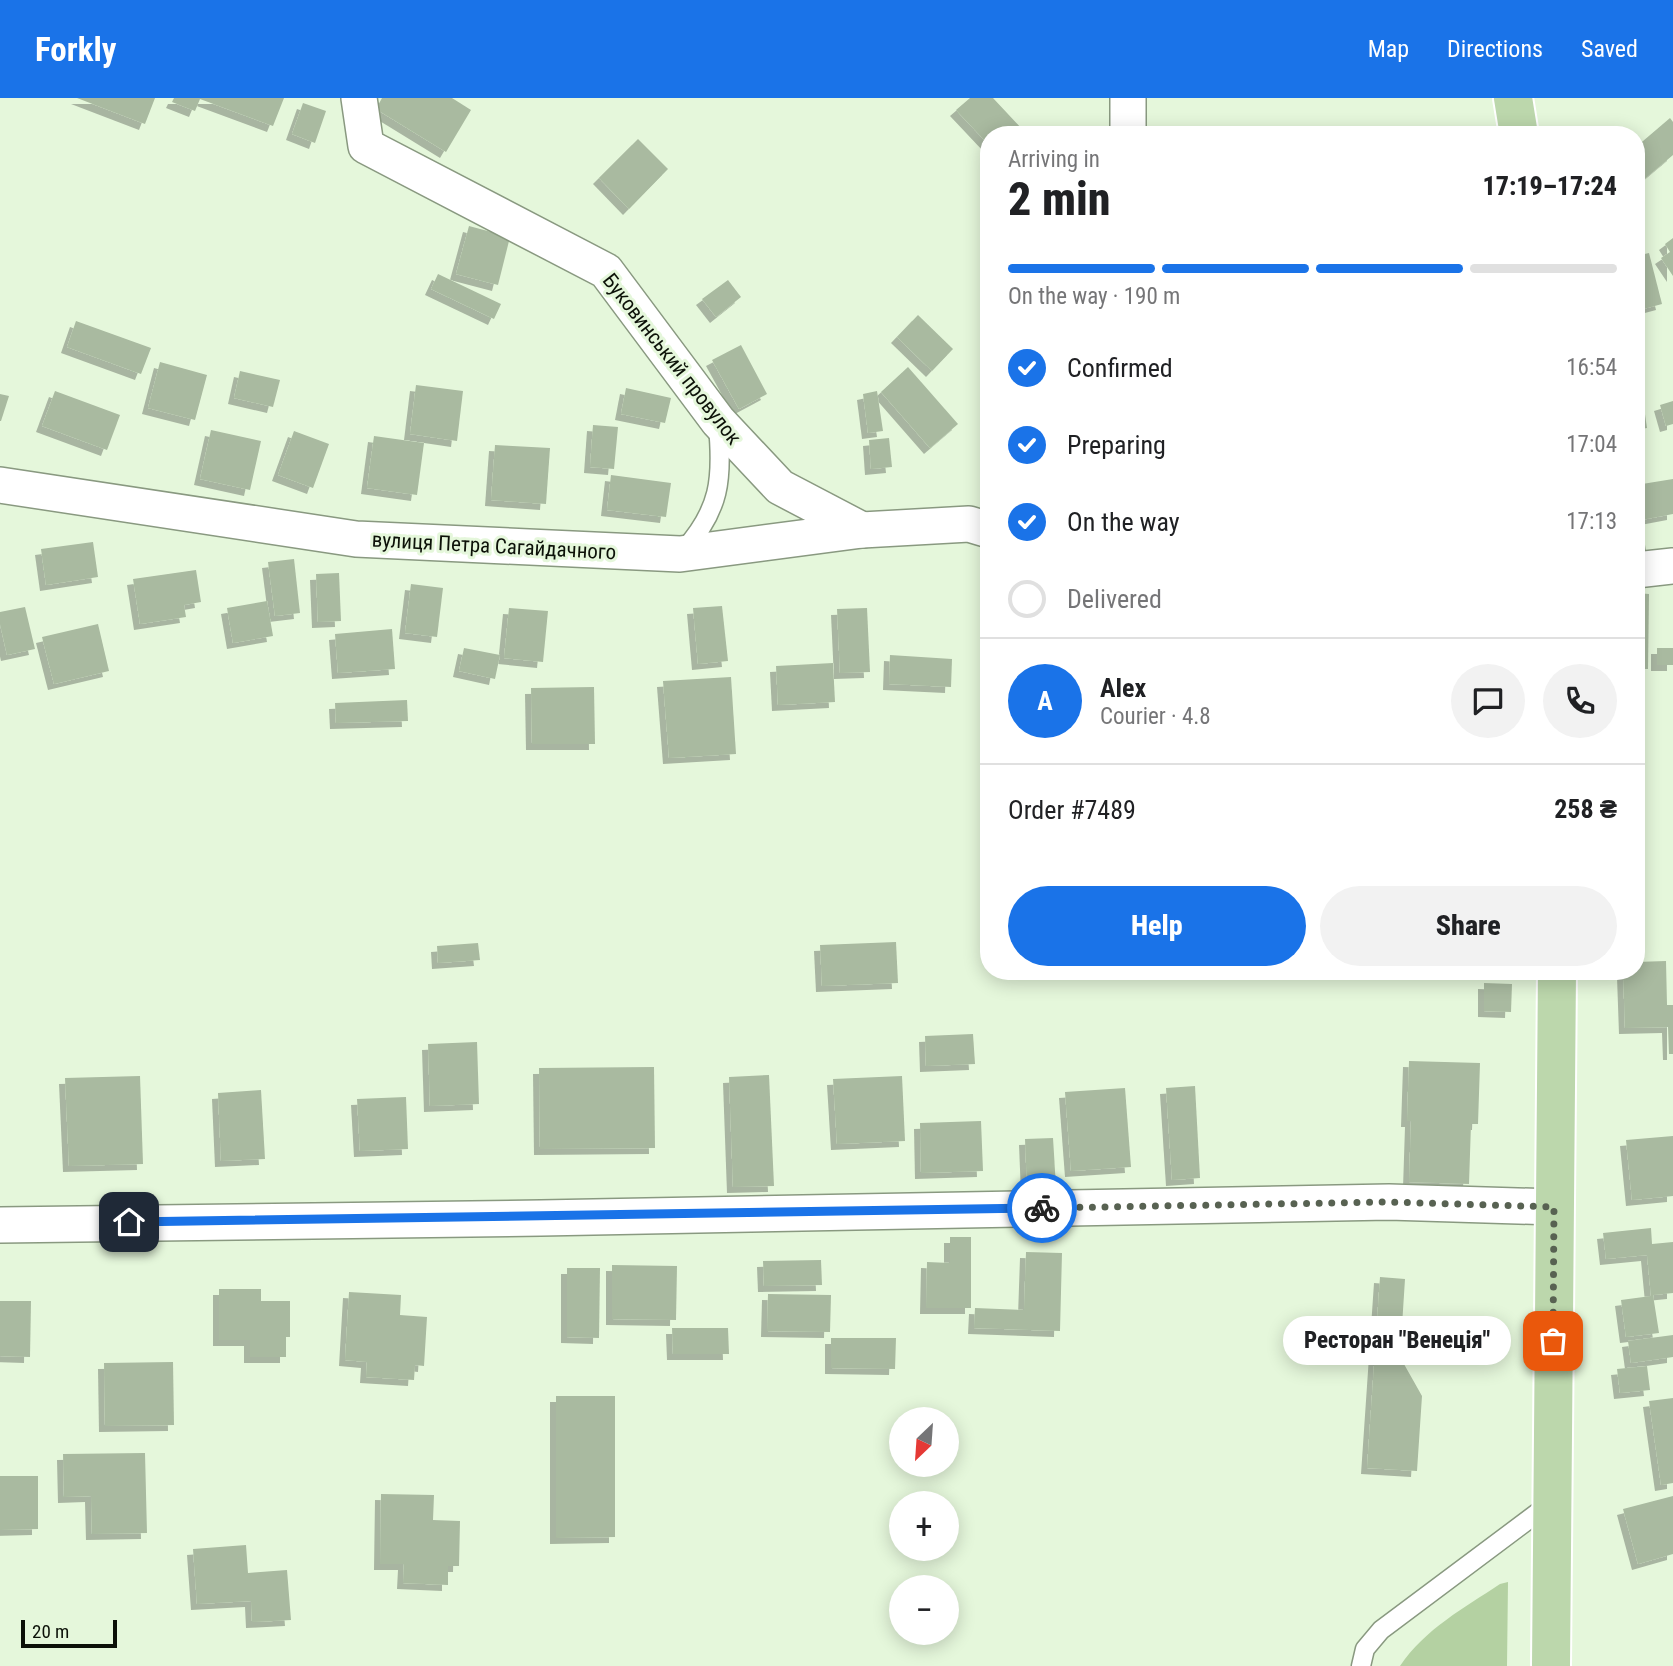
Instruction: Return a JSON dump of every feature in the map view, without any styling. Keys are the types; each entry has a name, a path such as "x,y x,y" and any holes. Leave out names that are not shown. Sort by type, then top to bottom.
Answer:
{"main road":[{"path":"1513,98 1518,126"},
{"path":"1551,1666 1557,980"}],"street":[{"name":"Буковинський провулок","path":"359,98 366,146 606,271 718,421 780,487 862,530"},
{"path":"1128,98 1128,126"},
{"name":"вулиця Петра Сагайдачного","path":"0,485 356,540 680,554 862,530 970,524 980,527"},
{"path":"1645,569 1673,566"},
{"path":"0,1225 1389,1202 1554,1207"}],"lane":[{"path":"680,554 698,535 711,514 721,455 718,421"},
{"path":"1361,1666 1365,1649 1381,1630 1552,1502"}],"green space":[{"path":"1508,1582 1507,1666 1400,1666 1433,1630 1500,1584"}],"building":[{"path":"77,98 155,98 145,124"},
{"path":"174,98 284,98 273,126 200,99 195,111 172,102"},
{"path":"382,98 452,98 471,110 446,152 376,109"},
{"path":"970,98 993,98 1019,126 980,126 980,135 956,110"},
{"path":"303,103 326,111 315,143 292,134"},
{"path":"1670,118 1673,122 1673,155 1645,178 1645,139"},
{"path":"638,139 668,169 629,209 599,178"},
{"path":"469,226 510,237 498,285 456,274"},
{"path":"1673,238 1673,276 1661,258 1670,252 1665,244"},
{"path":"1649,253 1662,304 1645,309 1645,254"},
{"path":"438,274 501,304 494,319 431,289"},
{"path":"728,280 741,297 716,317 702,299"},
{"path":"918,315 953,349 932,371 897,337"},
{"path":"76,321 151,348 141,374 67,347"},
{"path":"741,345 767,394 739,409 712,360"},
{"path":"160,362 207,375 195,420 148,408"},
{"path":"908,367 958,424 930,448 881,392"},
{"path":"240,371 280,380 273,407 234,398"},
{"path":"416,385 463,391 457,441 410,434"},
{"path":"626,388 671,398 665,423 621,414"},
{"path":"55,391 120,415 107,450 42,426"},
{"path":"877,391 883,431 868,433 863,394"},
{"path":"0,394 9,396 1,421 0,421"},
{"path":"1673,401 1673,424 1666,426 1660,405"},
{"path":"593,425 618,427 614,469 590,467"},
{"path":"211,430 261,441 250,490 200,479"},
{"path":"294,431 329,444 313,488 278,475"},
{"path":"374,436 424,443 417,495 367,488"},
{"path":"889,438 892,467 871,469 869,440"},
{"path":"495,445 550,448 546,504 491,500"},
{"path":"611,475 671,483 666,517 607,510"},
{"path":"1673,479 1673,514 1645,519 1645,484"},
{"path":"93,542 98,577 46,585 41,549"},
{"path":"294,559 300,613 275,616 268,562"},
{"path":"196,570 201,602 184,605 186,617 140,624 133,579"},
{"path":"339,573 341,621 318,622 316,574"},
{"path":"411,584 443,588 437,637 405,633"},
{"path":"1645,594 1649,594 1648,669 1645,669"},
{"path":"267,601 273,636 233,643 227,608"},
{"path":"722,606 728,661 698,664 693,608"},
{"path":"25,607 35,649 7,655 0,612"},
{"path":"509,608 548,611 543,662 504,658"},
{"path":"867,608 870,672 840,673 837,609"},
{"path":"98,624 109,671 54,684 42,637"},
{"path":"392,629 395,669 338,673 335,634"},
{"path":"464,648 500,655 495,679 459,671"},
{"path":"1657,648 1673,648 1673,665 1657,665"},
{"path":"890,655 952,659 951,687 889,684"},
{"path":"833,663 835,702 778,705 776,666"},
{"path":"731,677 736,754 669,758 663,681"},
{"path":"594,687 595,744 532,744 531,688"},
{"path":"407,700 408,721 336,723 335,703"},
{"path":"896,942 898,983 822,986 820,945"},
{"path":"478,943 480,960 438,963 437,946"},
{"path":"1666,961 1667,1005 1673,1005 1673,1054 1669,1054 1668,1027 1625,1028 1623,980 1645,980 1645,962"},
{"path":"1484,983 1512,984 1511,1012 1484,1011"},
{"path":"973,1034 975,1064 926,1066 925,1036"},
{"path":"477,1042 479,1104 430,1106 428,1044"},
{"path":"1409,1061 1480,1063 1478,1124 1471,1124 1469,1184 1409,1182"},
{"path":"654,1067 655,1148 540,1149 539,1068"},
{"path":"769,1075 774,1186 733,1187 729,1077"},
{"path":"140,1076 143,1164 69,1166 65,1078"},
{"path":"902,1076 905,1141 837,1144 833,1079"},
{"path":"1195,1086 1200,1178 1172,1180 1166,1088"},
{"path":"1125,1088 1131,1167 1071,1171 1065,1092"},
{"path":"261,1090 265,1159 221,1161 218,1093"},
{"path":"406,1097 408,1149 360,1151 357,1099"},
{"path":"981,1121 983,1171 921,1173 920,1123"},
{"path":"1673,1136 1673,1196 1632,1200 1626,1140"},
{"path":"1053,1138 1056,1187 1027,1188 1025,1139"},
{"path":"1651,1228 1652,1244 1673,1242 1673,1293 1653,1295 1659,1333 1626,1337 1621,1300 1651,1296 1647,1255 1606,1259 1603,1233"},
{"path":"950,1237 971,1237 971,1308 926,1308 927,1262 950,1263"},
{"path":"1026,1252 1062,1253 1060,1331 974,1328 975,1308 1024,1310"},
{"path":"821,1260 822,1285 764,1286 763,1261"},
{"path":"612,1265 677,1266 676,1320 612,1319"},
{"path":"567,1268 600,1268 599,1338 567,1337"},
{"path":"1380,1277 1405,1279 1400,1357 1422,1396 1417,1471 1367,1468"},
{"path":"219,1289 261,1289 261,1301 290,1301 290,1337 286,1337 286,1357 250,1357 250,1340 219,1340"},
{"path":"349,1292 401,1295 400,1315 427,1317 424,1366 415,1365 414,1380 366,1377 367,1362 345,1360"},
{"path":"768,1294 831,1295 830,1332 767,1331"},
{"path":"0,1301 31,1301 30,1357 0,1356"},
{"path":"672,1328 728,1328 729,1354 673,1354"},
{"path":"1673,1335 1673,1357 1631,1363 1628,1341"},
{"path":"831,1338 896,1338 895,1369 831,1368"},
{"path":"173,1362 174,1425 105,1426 104,1363"},
{"path":"1647,1366 1650,1390 1620,1393 1617,1369"},
{"path":"556,1396 615,1396 615,1537 556,1538"},
{"path":"1673,1398 1673,1483 1661,1485 1649,1401"},
{"path":"145,1453 147,1533 92,1534 91,1496 64,1497 63,1454"},
{"path":"0,1476 38,1476 38,1529 0,1530"},
{"path":"381,1494 434,1495 433,1520 460,1521 459,1566 448,1566 448,1585 403,1583 404,1564 380,1564"},
{"path":"1673,1496 1673,1554 1638,1564 1623,1509"},
{"path":"246,1545 248,1573 287,1570 291,1620 252,1622 251,1601 197,1604 193,1549"}],"way so far":[{"path":"1042,1208 1389,1202 1554,1207 1553,1341"}],"place":[{"name":"Ресторан \"Венеція\"","path":"1553,1341"}],"route":[{"path":"129,1222 1042,1208"}]}
